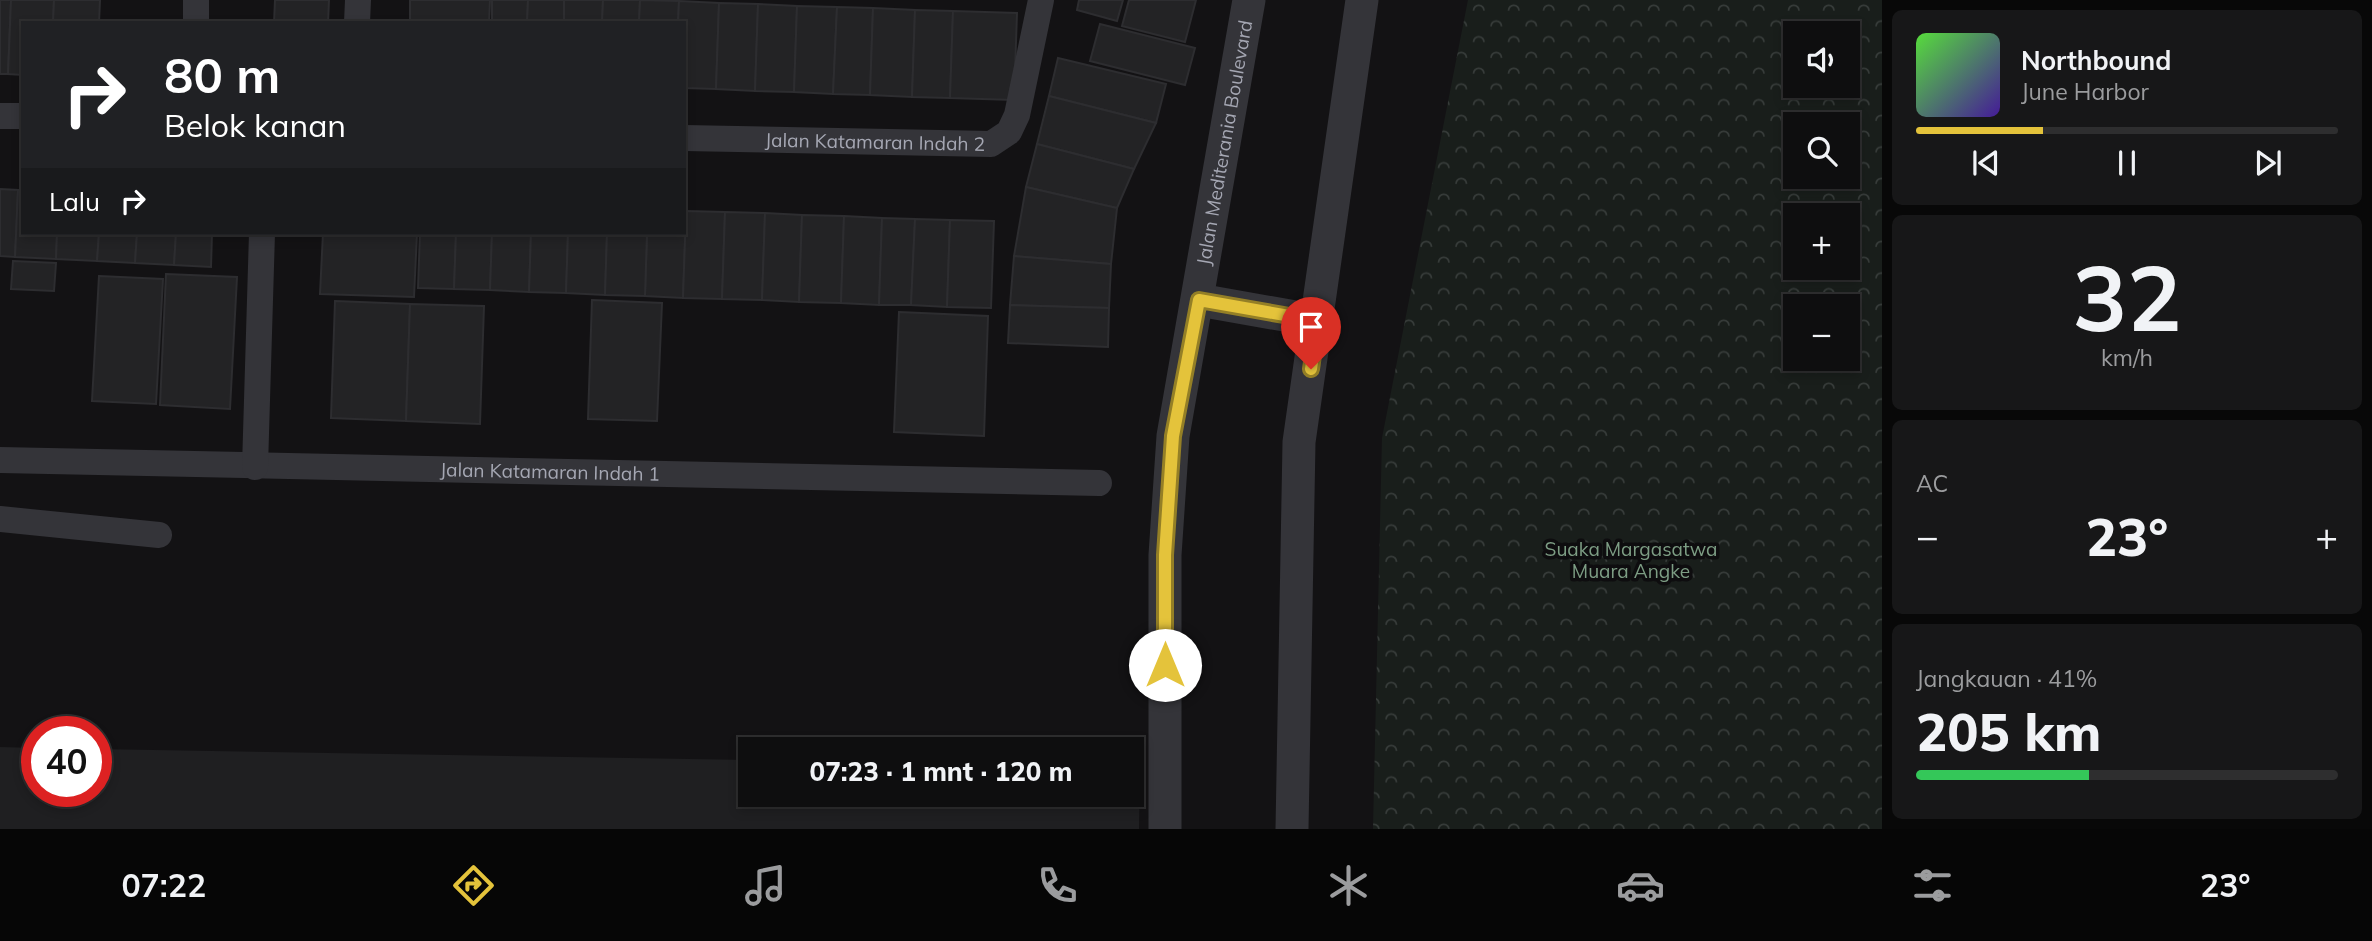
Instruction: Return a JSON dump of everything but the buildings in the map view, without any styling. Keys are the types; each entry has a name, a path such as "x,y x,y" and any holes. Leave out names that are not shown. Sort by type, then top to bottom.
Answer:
{"street":[{"path":"196,0 196,21"},
{"path":"357,21 358,0"},
{"name":"Jalan Katamaran Indah 2","path":"686,138 991,145 1001,140 1017,115 1041,0"},
{"name":"Jalan Mediterania Boulevard","path":"1165,829 1165,555 1173,436 1199,300 1249,0"},
{"path":"1292,829 1299,442 1362,0"},
{"path":"0,116 21,116"},
{"path":"255,467 262,235"},
{"path":"1199,300 1318,321"},
{"name":"Jalan Katamaran Indah 1","path":"0,460 1099,483"},
{"path":"0,519 159,535"}],"shaded area":[{"path":"0,747 21,748 21,807 112,807 112,749 738,760 738,807 1139,807 1139,829 0,829"}],"green space":[{"name":"Suaka Margasatwa Muara Angke","path":"1468,0 1882,0 1882,829 1373,829 1382,438"}],"route":[{"path":"1165,665 1165,555 1173,436 1199,300 1318,321 1311,369"}]}
